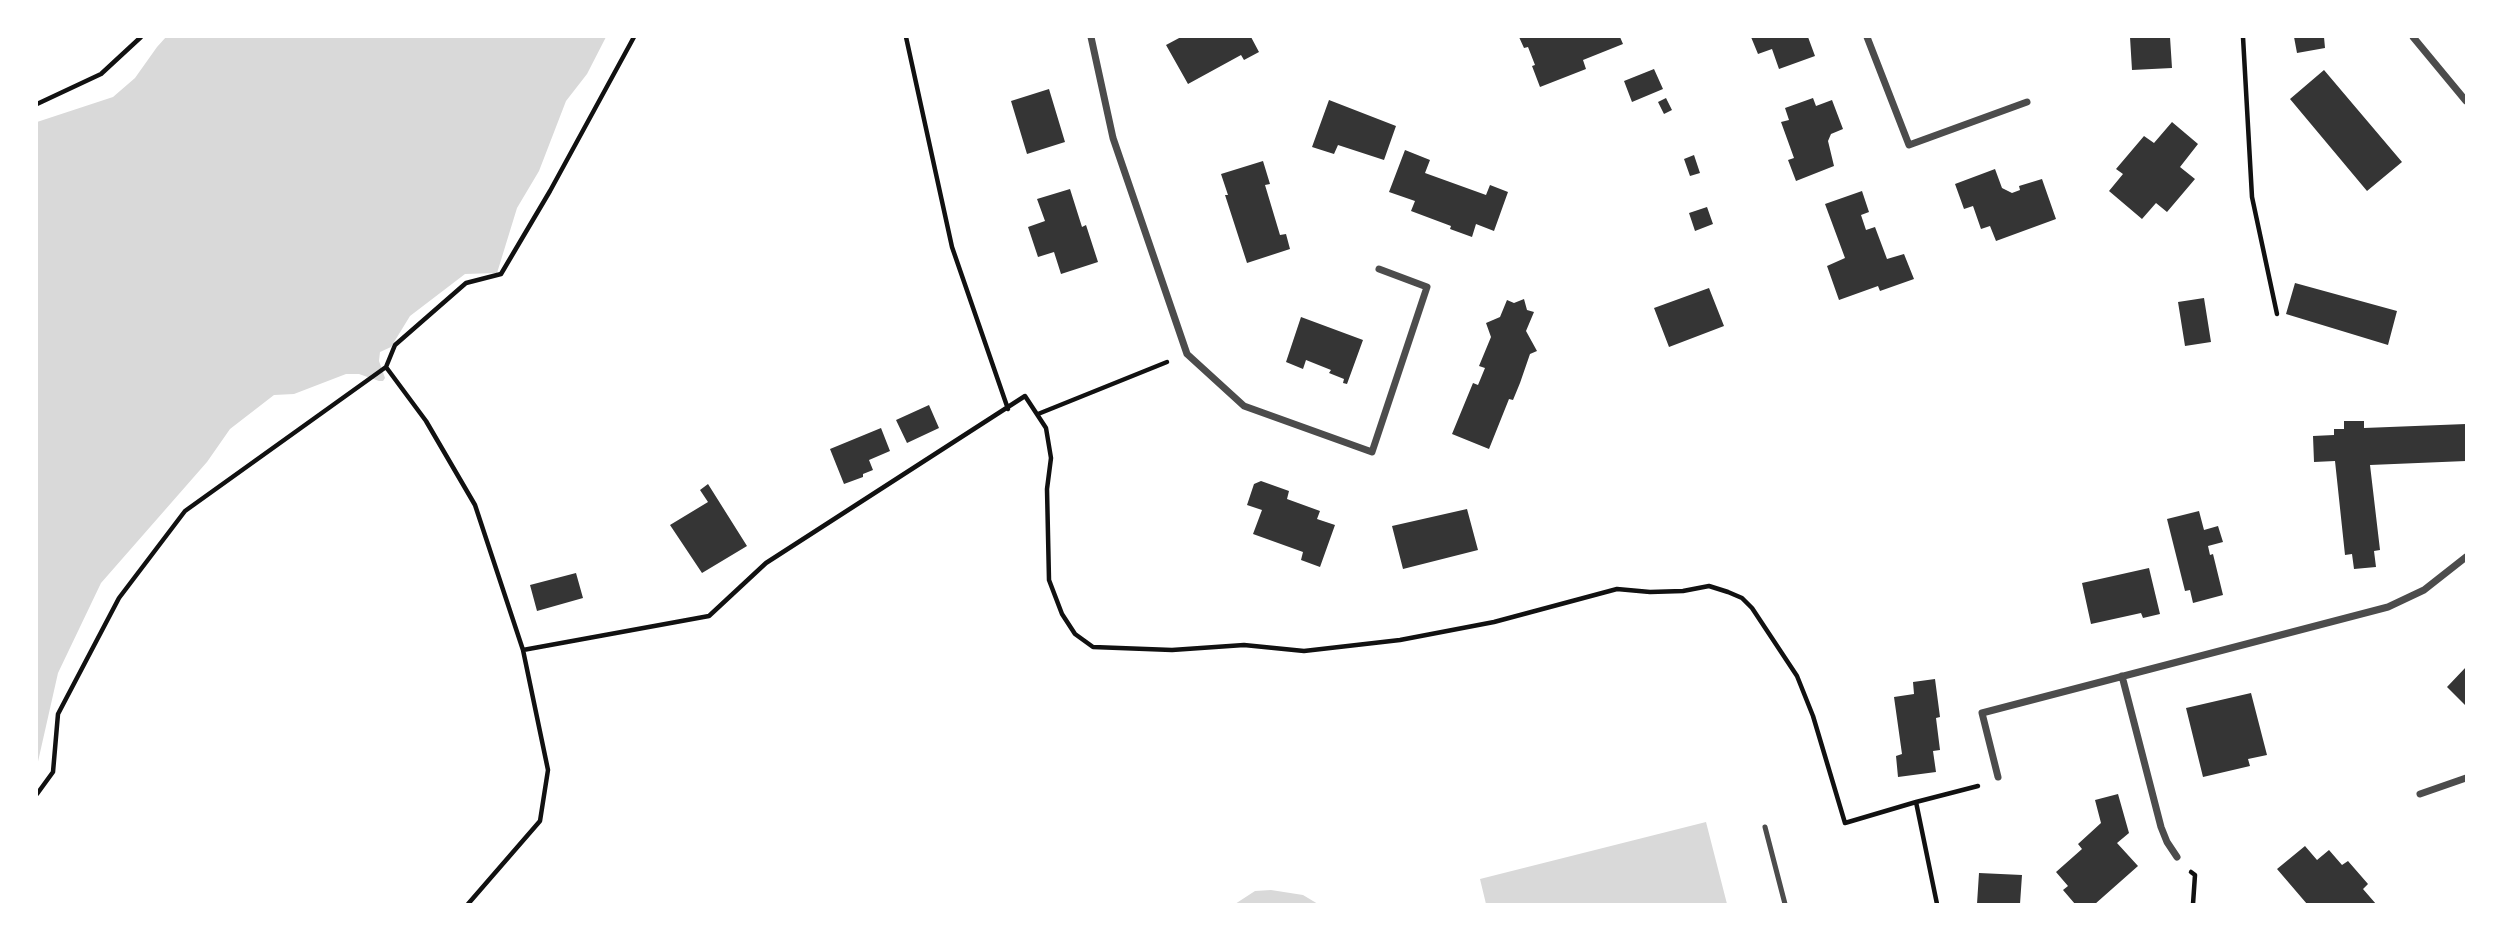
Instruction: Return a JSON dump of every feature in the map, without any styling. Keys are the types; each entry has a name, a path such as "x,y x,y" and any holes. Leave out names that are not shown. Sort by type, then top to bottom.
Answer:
{"street":[{"path":"1091,37 1113,138 1187,354 1244,406 1372,452 1427,287 1379,269"},
{"path":"1867,37 1909,145 2027,102"},
{"path":"2413,37 2466,101"},
{"path":"1998,778 1982,713 2388,607 2424,590 2466,556"},
{"path":"2122,676 2161,827 2177,857"},
{"path":"2420,794 2466,778"}],"lane":[{"path":"1765,827 1785,904"}],"path":[{"path":"37,104 101,74 141,37"},
{"path":"37,794 53,772 58,714 119,598 186,511 386,367 395,345 467,283 500,274 550,191 634,37"},
{"path":"906,37 952,247 1008,408"},
{"path":"2243,37 2252,197 2277,314"},
{"path":"1038,414 1187,354"},
{"path":"386,367 426,421 475,505 523,650 548,770 540,821 468,904"},
{"path":"523,650 709,616 766,563 1025,396 1046,428 1051,458 1047,489 1049,580 1062,614 1075,634 1093,647 1172,650 1244,645 1304,651 1414,638 1494,622 1617,589 1683,591 1709,586 1742,598 1752,608 1797,676 1813,716 1845,823 1945,796 1998,778"},
{"path":"1916,802 1937,904"},
{"path":"2177,857 2195,875 2193,904"}],"shaded area":[{"path":"166,37 606,37 587,74 566,101 539,171 517,208 497,273 465,274 410,316 391,347 380,352 379,361 385,378 383,381 359,374 346,374 294,394 274,395 230,429 207,462 101,583 58,673 37,766 37,122 113,97 135,78"},
{"path":"1706,822 1727,904 1486,904 1480,879"},
{"path":"1271,890 1303,895 1318,904 1235,904 1255,891"}],"building":[{"path":"1181,37 1251,37 1259,52 1244,60 1241,55 1188,84 1166,45"},
{"path":"1519,37 1620,37 1623,44 1583,60 1586,69 1540,87 1528,47 1524,48"},
{"path":"1751,37 1808,37 1815,56 1779,69 1772,49 1758,54"},
{"path":"2130,37 2170,37 2172,68 2132,70"},
{"path":"2294,37 2324,37 2325,48 2297,53"},
{"path":"1654,69 1663,89 1632,102 1624,81"},
{"path":"2324,70 2402,162 2367,191 2290,99"},
{"path":"1049,89 1065,142 1027,154 1011,101"},
{"path":"1666,98 1672,110 1664,114 1658,102"},
{"path":"1813,98 1816,106 1832,100 1843,129 1831,134 1828,141 1834,166 1796,181 1788,160 1794,158 1781,122 1789,120 1785,108"},
{"path":"1329,100 1396,126 1384,160 1338,145 1334,154 1312,147"},
{"path":"2172,122 2198,144 2180,167 2195,179 2167,212 2156,203 2142,219 2109,191 2123,174 2116,169 2144,136 2154,143"},
{"path":"1405,150 1430,160 1425,173 1486,195 1490,185 1508,192 1494,231 1476,224 1472,237 1450,229 1451,226 1411,211 1415,201 1389,192"},
{"path":"1694,155 1700,173 1690,176 1684,159"},
{"path":"1263,161 1270,184 1265,185 1280,235 1286,234 1290,249 1247,263 1221,174"},
{"path":"1995,169 2002,188 2012,193 2020,190 2019,186 2042,179 2056,219 1996,241 1990,226 1981,229 1973,206 1964,209 1955,184"},
{"path":"1070,189 1082,227 1086,225 1098,262 1061,274 1054,252 1038,257 1028,227 1045,221 1037,199"},
{"path":"1862,191 1869,212 1861,215 1866,230 1875,227 1887,259 1904,254 1914,279 1880,291 1878,286 1839,300 1827,266 1845,258 1825,204"},
{"path":"1707,207 1713,224 1695,231 1689,213"},
{"path":"2295,283 2397,311 2388,345 2286,314"},
{"path":"1709,288 1724,326 1669,347 1654,308"},
{"path":"2204,298 2211,342 2185,346 2178,302"},
{"path":"1524,299 1527,310 1534,312 1526,331 1537,351 1530,354 1513,400 1509,399 1489,449 1452,434 1473,383 1478,385 1485,368 1479,366 1491,337 1486,323 1500,317 1507,300 1514,303"},
{"path":"1301,317 1363,340 1347,384 1343,383 1344,379 1329,373 1331,370 1306,360 1303,369 1286,362"},
{"path":"929,405 939,428 907,443 896,420"},
{"path":"2344,421 2364,421 2364,428 2466,424 2466,461 2370,465 2380,550 2374,551 2376,567 2354,569 2352,554 2345,555 2335,461 2314,462 2313,436 2334,435 2334,429 2344,429"},
{"path":"881,428 890,451 869,460 873,470 844,484 830,449"},
{"path":"1261,481 1289,491 1287,499 1320,511 1317,519 1335,525 1320,567 1301,560 1303,552 1253,534 1262,510 1247,505 1254,484"},
{"path":"708,484 747,546 702,573 670,525 708,502 700,490"},
{"path":"1467,509 1478,550 1403,569 1392,526"},
{"path":"2199,511 2204,530 2218,526 2223,542 2208,546 2210,555 2213,554 2223,595 2193,603 2190,590 2185,591 2167,519"},
{"path":"2149,568 2160,614 2143,618 2141,613 2091,624 2082,583"},
{"path":"576,573 583,598 537,611 530,585"},
{"path":"2466,667 2466,706 2447,687"},
{"path":"1935,679 1940,717 1936,718 1940,750 1933,751 1936,772 1898,777 1896,756 1902,754 1894,697 1914,694 1913,682"},
{"path":"2251,693 2267,755 2248,759 2250,766 2203,777 2186,708"},
{"path":"2118,794 2129,833 2117,843 2138,866 2095,904 2075,904 2063,890 2068,886 2056,872 2082,849 2078,844 2101,823 2095,800"},
{"path":"2305,846 2317,860 2329,850 2342,865 2348,861 2368,884 2363,889 2376,904 2307,904 2277,869"},
{"path":"1979,873 2022,875 2020,904 1977,904"}]}
